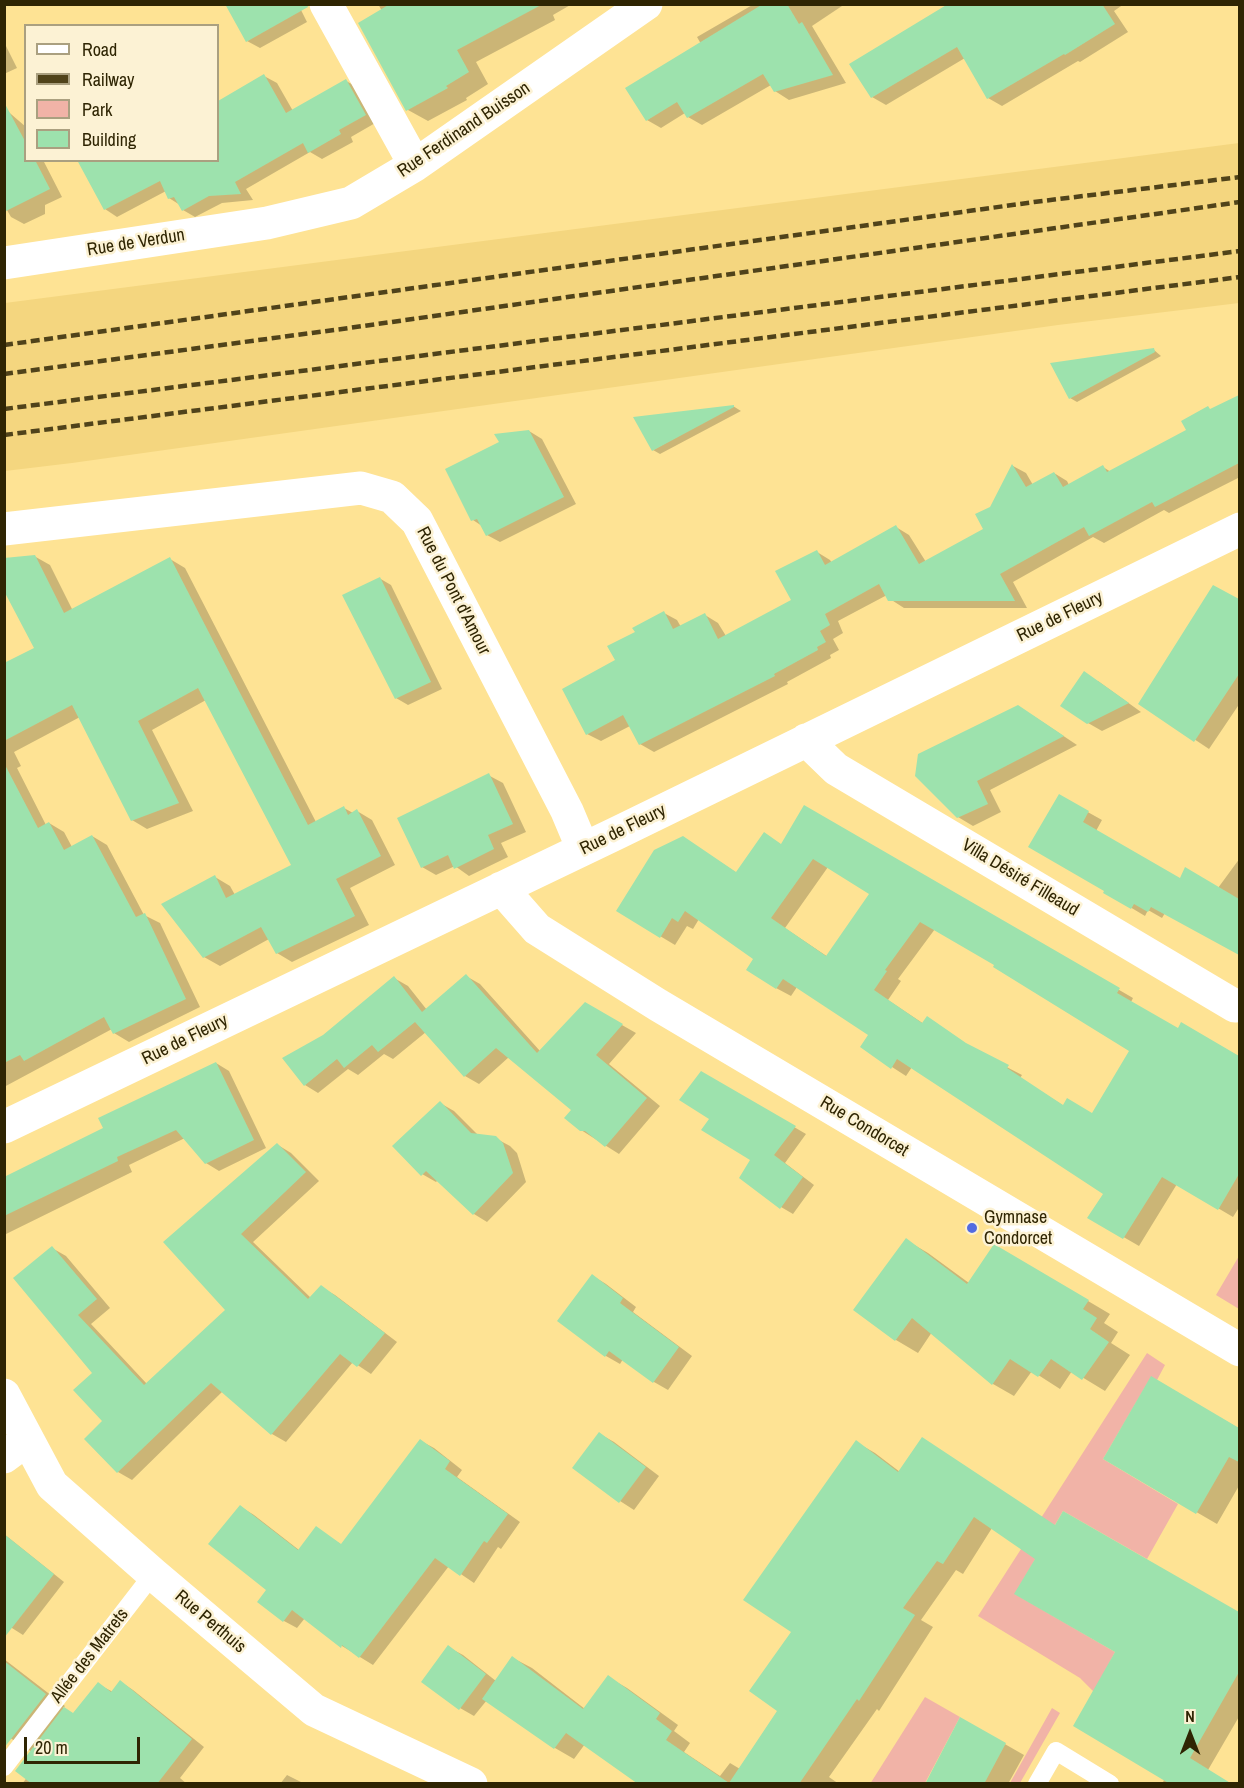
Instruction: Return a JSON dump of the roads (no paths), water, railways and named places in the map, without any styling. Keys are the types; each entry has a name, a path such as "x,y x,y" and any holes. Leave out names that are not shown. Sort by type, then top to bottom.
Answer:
{"street":[{"path":"326,4 415,165"},
{"name":"Rue Ferdinand Buisson","path":"267,223 351,203 415,165 646,4"},
{"name":"Rue de Verdun","path":"4,263 267,223"},
{"name":"Rue du Pont d'Amour","path":"4,529 361,488 392,497 417,521 567,811 583,849"},
{"name":"Rue de Fleury","path":"4,1127 583,849 1239,529"},
{"name":"Villa Désiré Filleaud","path":"806,740 836,769 1235,1006 1239,1005"},
{"name":"Rue Condorcet","path":"501,888 537,929 658,1005 1239,1350"},
{"name":"Rue Perthuis","path":"4,1395 16,1449 52,1485 153,1574 314,1710 471,1784"}],"lane":[{"name":"Allée des Matrets","path":"4,1767 153,1574"},
{"path":"1037,1784 1056,1751 1110,1784"}],"railway":[{"path":"4,345 1034,202 1240,177"},
{"path":"4,374 349,328 1240,202"},
{"path":"4,409 1240,251"},
{"path":"4,435 1240,277"}],"place":[{"name":"Gymnase Condorcet","path":"972,1228"}]}
